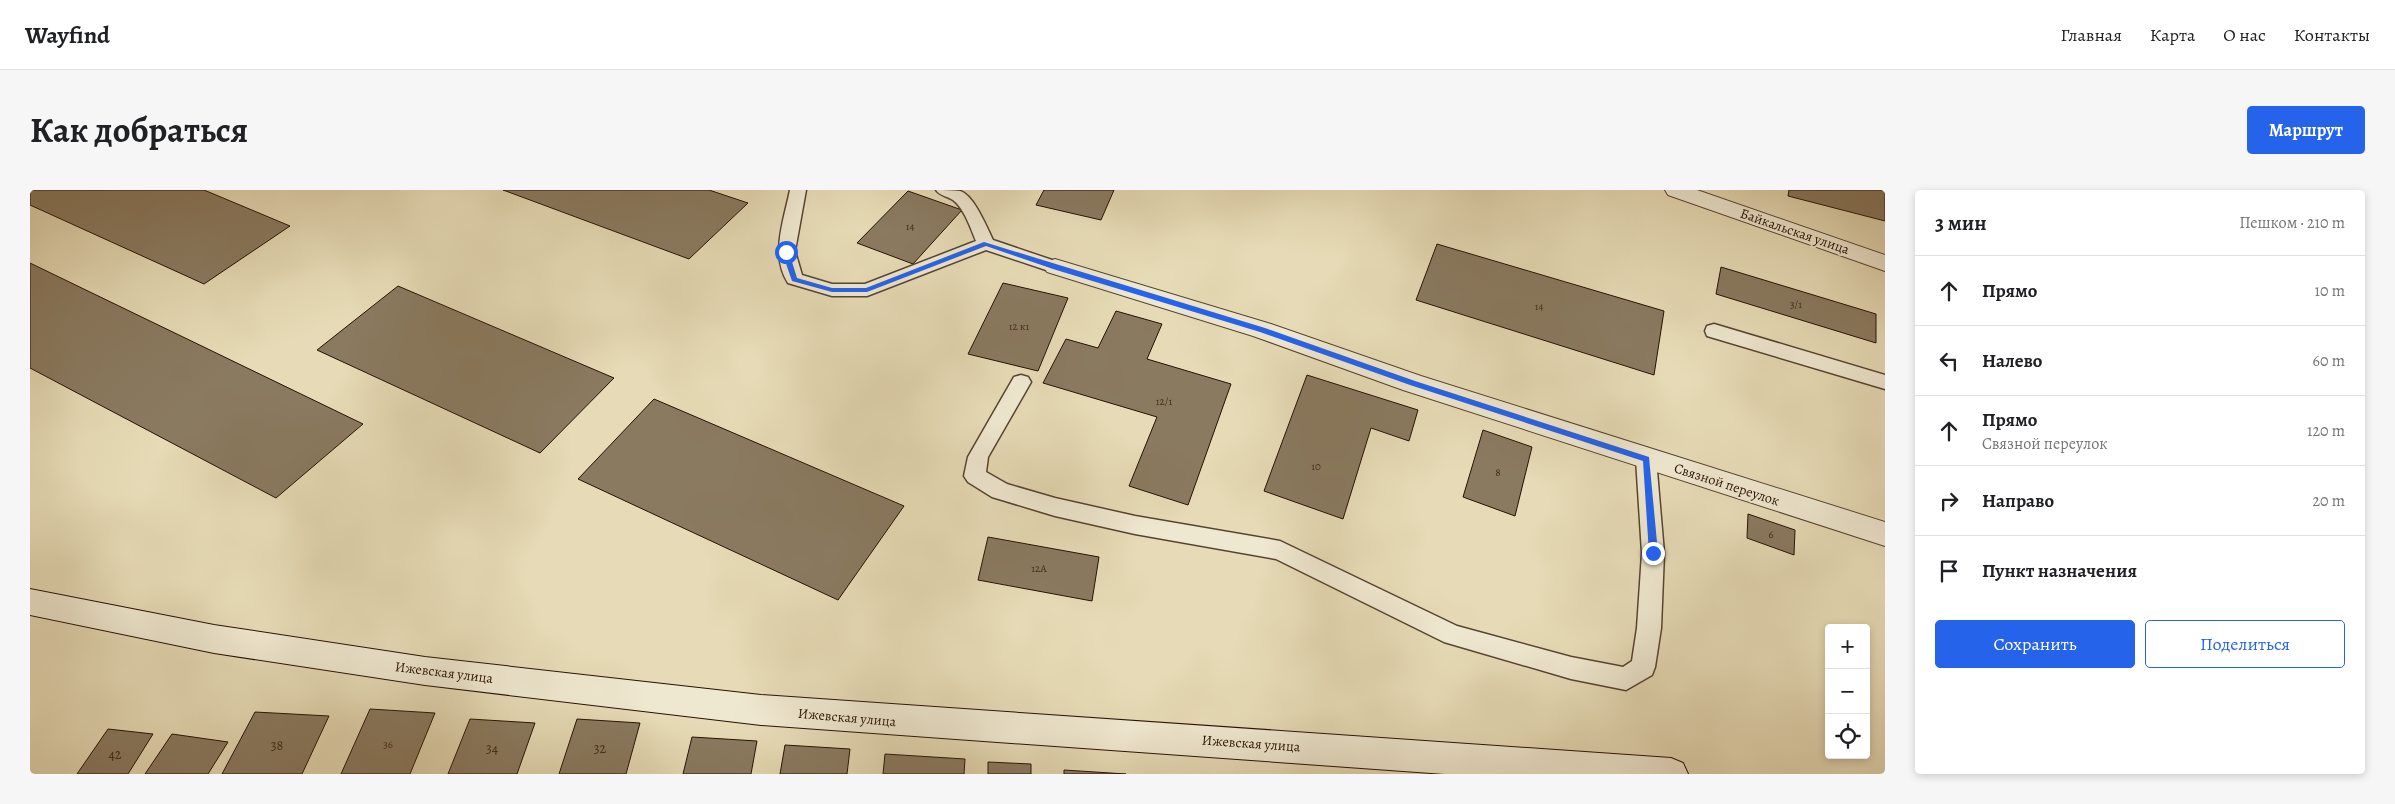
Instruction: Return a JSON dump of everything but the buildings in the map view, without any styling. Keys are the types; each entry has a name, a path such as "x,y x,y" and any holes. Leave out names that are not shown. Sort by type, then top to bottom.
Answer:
{"street":[{"name":"Байкальская улица","path":"1676,190 1885,263"},
{"name":"Связной переулок","path":"1055,267 1262,330 1412,383 1885,534"},
{"name":"Ижевская улица","path":"30,602 214,639 415,669 762,710 1670,774"}],"lane":[{"path":"798,190 786,252 794,279 832,290 867,290 986,244 1055,267"},
{"path":"944,190 960,197 976,221 986,244"},
{"path":"1714,331 1885,382"},
{"path":"1021,382 978,457 975,476 1000,491 1055,507 1135,525 1280,550 1452,635 1571,668 1626,679 1643,667 1649,628 1653,553 1646,459"}],"route":[{"path":"786,252 794,279 832,290 867,290 986,244 1262,330 1412,383 1646,459 1653,553"}]}
